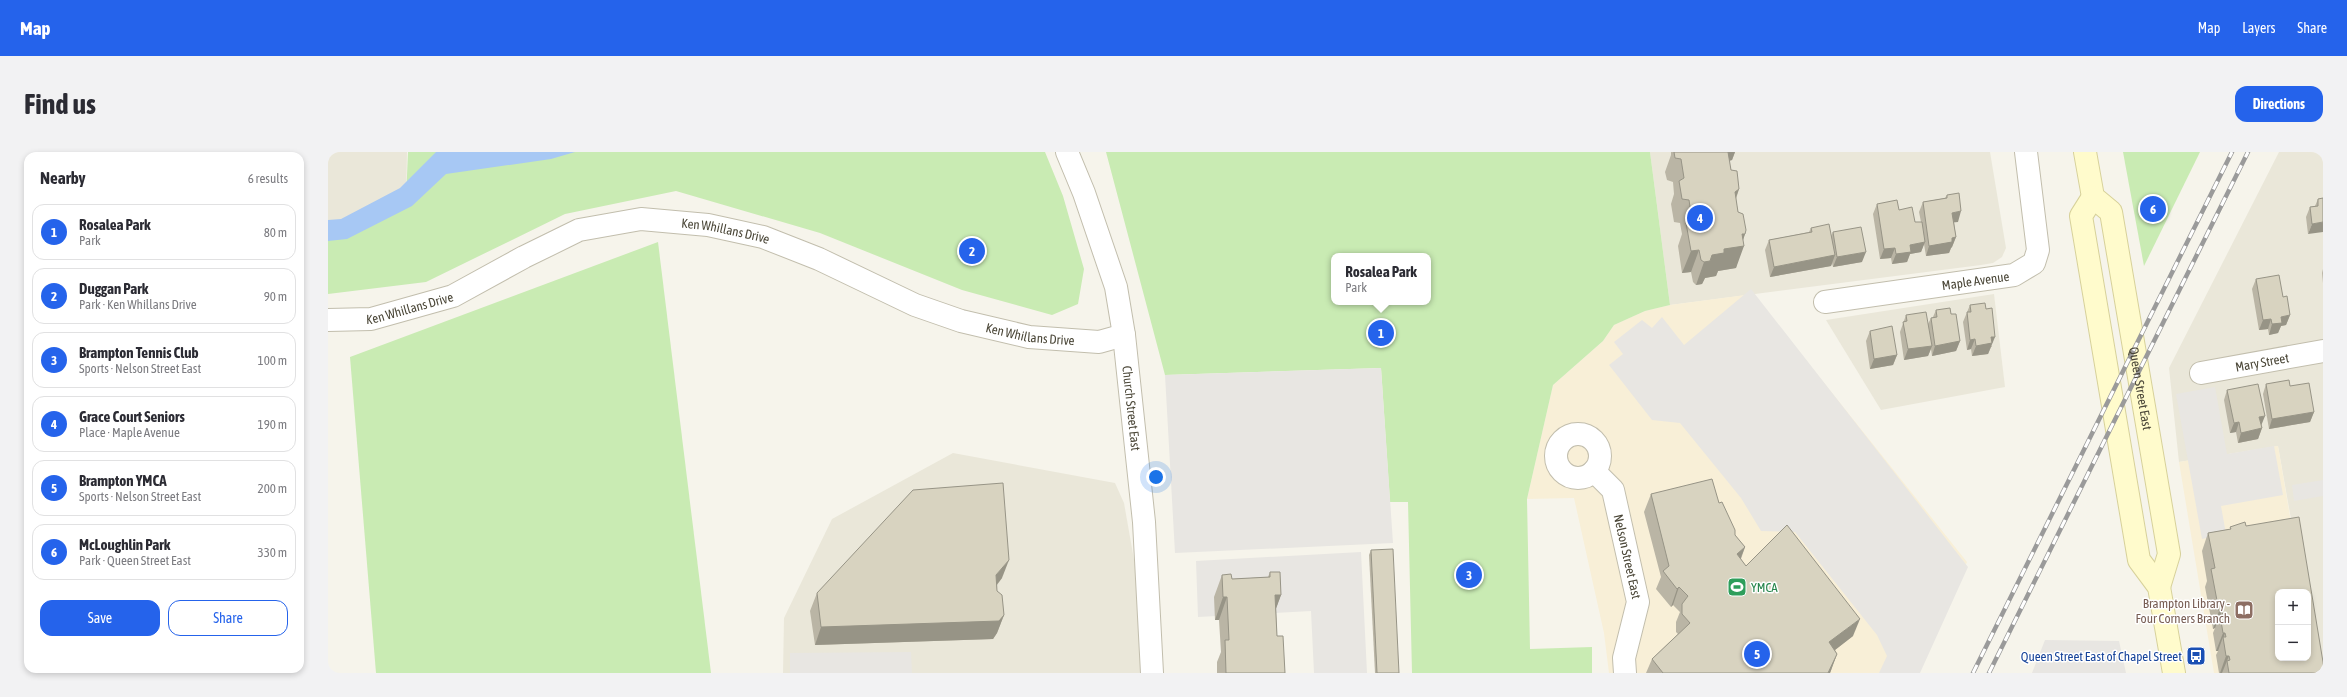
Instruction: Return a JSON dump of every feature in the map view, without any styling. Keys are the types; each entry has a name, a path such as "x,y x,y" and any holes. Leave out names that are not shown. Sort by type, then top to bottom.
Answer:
{"main road":[{"path":"2085,152 2093,197"},
{"name":"Queen Street East","path":"2159,587 2169,554 2111,212 2093,197 2081,216 2136,544 2139,560 2159,587 2174,673"}],"street":[{"name":"Church Street East","path":"1067,152 1084,193 1116,287 1124,335 1144,522 1152,673"},
{"name":"Maple Avenue","path":"1825,302 2014,275 2034,263 2038,250 2026,152"},
{"name":"Ken Whillans Drive","path":"328,320 371,319 454,296 524,257 578,230 641,219 708,225 763,237 819,259 915,305 961,321 1028,337 1099,342 1124,335"},
{"name":"Mary Street","path":"2201,373 2323,351"},
{"name":"Nelson Street East","path":"1594,471 1613,490 1638,602 1624,658 1626,673"}],"shaded area":[{"path":"328,152 407,152 406,199 328,233"},
{"path":"1650,152 1990,152 2006,248 2002,257 1993,263 1670,305"},
{"path":"2279,152 2323,152 2323,673 2311,608 2311,589 2303,589 2278,446 2179,462 2169,368"},
{"path":"1751,289 1968,567 1920,673 1879,673 1887,656 1877,635 1795,532 1761,531 1741,498 1680,423 1652,420 1609,365 1623,354 1614,342 1642,320 1652,328 1662,317 1684,345"},
{"path":"1753,294 1967,562 1918,673 1609,673 1604,633 1574,498 1527,499 1553,385 1603,341 1614,325 1645,311 1670,305"},
{"path":"1994,294 2005,387 1881,410 1826,320"},
{"path":"1381,368 1393,543 1175,553 1165,375"},
{"path":"2215,387 2227,454 2274,446 2283,495 2221,506 2226,534 2202,539 2176,394"},
{"path":"2278,446 2302,589 2275,589 2275,661 2310,661 2317,673 2214,673 2179,462"},
{"path":"953,453 1115,483 1124,503 1154,673 783,673 784,618 832,519"},
{"path":"2323,480 2323,496 2294,501 2292,485"},
{"path":"1361,552 1367,673 1314,673 1311,611 1198,617 1196,561"},
{"path":"2045,640 2119,641 2126,673 2032,673"},
{"path":"911,652 912,673 790,673 790,653"}],"green space":[{"path":"408,152 1045,152 1063,196 1084,269 1078,304 1052,315 962,290 820,233 676,191 565,214 426,282 328,294 328,233 406,199"},
{"path":"1106,152 1650,152 1670,305 1645,311 1614,325 1603,341 1553,385 1527,499 1530,649 1592,647 1592,673 1412,673 1408,502 1390,502 1381,368 1165,375"},
{"path":"2123,152 2200,152 2144,266"},
{"path":"658,242 711,673 376,673 350,357"}],"water":[{"path":"436,152 575,152 551,159 446,174 412,206 347,239 328,241 328,220 341,219 400,188"}],"building":[{"path":"1674,152 1728,152 1731,170 1737,171 1739,189 1735,192 1738,212 1743,214 1746,230 1745,234 1742,234 1744,246 1724,249 1724,253 1712,255 1710,261 1704,262 1701,260 1699,250 1691,251 1686,223 1692,220 1689,200 1682,199 1679,181 1684,178 1681,159 1675,158"},
{"path":"1959,193 1961,211 1952,213 1956,237 1952,238 1952,242 1929,246 1923,202 1947,198 1947,195"},
{"path":"2323,198 2323,222 2312,224 2310,207 2318,206 2318,199"},
{"path":"1897,200 1899,210 1912,207 1915,222 1922,222 1925,242 1910,245 1911,252 1896,254 1895,248 1884,249 1877,204"},
{"path":"1829,224 1835,255 1774,267 1769,240 1812,232 1811,228"},
{"path":"1861,227 1866,252 1837,257 1833,232"},
{"path":"2279,275 2283,297 2287,296 2290,315 2281,317 2282,323 2272,324 2271,319 2263,320 2256,279"},
{"path":"1985,303 1986,309 1992,308 1995,337 1991,337 1992,343 1976,346 1975,339 1970,340 1967,312 1971,312 1970,305"},
{"path":"1950,308 1951,314 1956,314 1960,341 1935,346 1931,318 1937,317 1936,310"},
{"path":"1926,312 1932,346 1908,349 1903,322 1907,321 1906,315"},
{"path":"1892,326 1897,355 1874,359 1870,331"},
{"path":"2289,380 2290,386 2309,383 2314,412 2272,419 2266,384"},
{"path":"2258,384 2265,416 2259,417 2262,428 2241,433 2239,422 2234,423 2227,390"},
{"name":"YMCA","path":"1712,479 1719,503 1722,502 1735,530 1735,535 1745,547 1737,554 1746,566 1787,525 1860,619 1829,642 1837,654 1828,673 1663,673 1652,659 1690,623 1682,614 1682,604 1688,596 1679,587 1677,589 1663,571 1669,566 1651,494"},
{"path":"1003,483 1009,560 996,575 997,591 1002,595 1004,615 999,621 821,627 817,593 913,490"},
{"name":"Brampton Library - Four Corners Branch","path":"2299,517 2311,589 2275,589 2275,661 2311,661 2311,590 2323,662 2323,673 2229,673 2227,661 2230,660 2229,656 2226,656 2223,637 2226,637 2225,633 2223,633 2220,615 2223,615 2222,611 2219,611 2211,569 2215,568 2208,533 2231,529 2230,527 2245,522 2246,526"},
{"path":"1393,549 1399,673 1377,673 1371,550"},
{"path":"1270,572 1280,572 1281,595 1275,595 1277,636 1283,636 1285,673 1226,673 1225,640 1229,640 1227,597 1223,597 1222,575 1231,574 1232,579 1270,577"}],"railway":[{"path":"1973,673 2232,152"},
{"path":"1989,673 2248,152"}],"place":[{"name":"McLoughlin Park","path":"2153,209"},
{"name":"Grace Court Seniors","path":"1700,218"},
{"name":"Duggan Park","path":"972,251"},
{"name":"Rosalea Park","path":"1381,333"},
{"name":"Brampton Tennis Club","path":"1469,575"},
{"name":"YMCA","path":"1737,587"},
{"name":"Brampton Library - Four Corners Branch","path":"2244,610"},
{"name":"Brampton YMCA","path":"1757,654"},
{"name":"Queen Street East of Chapel Street","path":"2196,656"}]}
